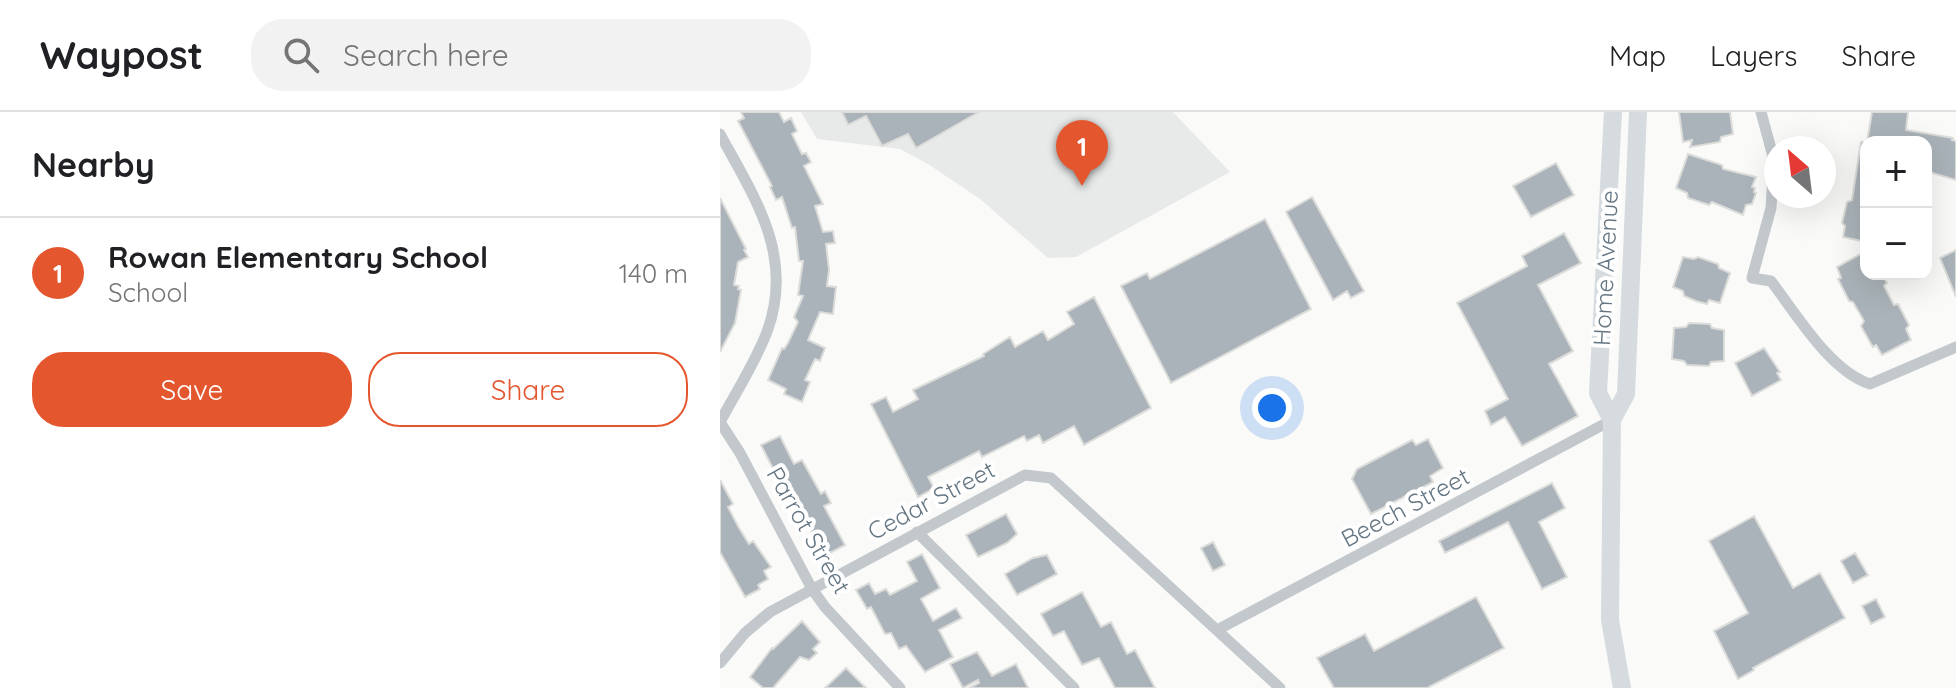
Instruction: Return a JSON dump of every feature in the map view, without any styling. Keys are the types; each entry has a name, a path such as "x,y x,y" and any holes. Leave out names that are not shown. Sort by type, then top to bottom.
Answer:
{"main road":[{"name":"Home Avenue","path":"1612,420 1598,393 1613,112"},
{"name":"Home Avenue","path":"1622,688 1610,620 1612,420 1626,394 1638,112"}],"street":[{"path":"1761,112 1774,160 1771,208 1752,278 1771,281 1813,337 1855,379 1870,384 1956,347"},
{"path":"720,134 767,223 776,258 774,303 768,330 720,422"},
{"name":"Beech Street","path":"1217,630 1612,420"},
{"name":"Parrot Street","path":"720,422 740,453 812,589 900,688"},
{"name":"Cedar Street","path":"720,663 745,633 770,612 1025,475 1051,478 1280,688"},
{"path":"917,532 1074,688"}],"shaded area":[{"path":"801,112 1173,112 1230,172 1076,257 1048,258 980,199 928,164 900,149 817,139"}],"building":[{"path":"741,112 779,112 784,122 791,118 797,131 792,134 802,154 806,153 811,162 804,166 823,204 815,206 823,232 833,231 835,243 826,244 827,286 836,287 833,314 820,312 808,340 825,348 820,361 815,359 805,380 810,382 802,402 784,394 786,389 768,380 798,322 794,317 803,296 798,295 803,261 799,261 795,227 792,228 782,197 776,200 772,186 738,121 744,118"},
{"path":"842,112 979,112 916,148 908,134 882,146 866,116 848,125"},
{"path":"1679,112 1730,112 1733,134 1721,137 1720,142 1690,147 1692,140 1683,142"},
{"path":"1872,112 1908,112 1906,130 1956,141 1956,180 1932,173 1932,136 1868,136"},
{"path":"1860,148 1860,241 1843,237 1845,226 1842,223 1847,202 1852,200"},
{"path":"1688,154 1722,165 1723,169 1756,177 1752,187 1756,193 1752,204 1746,205 1743,215 1712,202 1709,205 1688,198 1687,193 1676,188"},
{"path":"1556,163 1574,195 1531,217 1513,186"},
{"path":"1312,197 1364,291 1351,298 1347,291 1333,300 1286,212"},
{"path":"720,198 748,257 738,262 734,285 741,290 735,323 720,352"},
{"path":"1265,219 1311,309 1171,383 1121,286 1147,273 1150,279"},
{"path":"1564,233 1581,263 1538,285 1573,351 1549,364 1578,416 1522,446 1505,417 1491,425 1485,411 1508,399 1457,303 1527,266 1522,256"},
{"path":"1956,250 1956,297 1940,258"},
{"path":"1860,254 1860,280 1885,280 1884,286 1909,325 1906,329 1911,340 1882,355 1876,345 1873,347 1861,326 1864,321 1838,279 1841,278 1837,267"},
{"path":"1683,257 1698,257 1718,264 1719,268 1730,273 1720,303 1696,301 1673,287"},
{"path":"1094,297 1151,408 1084,445 1074,426 1043,443 1039,435 1027,441 1024,436 982,457 979,451 928,477 934,488 918,497 871,404 886,397 893,412 918,399 913,390 984,356 1010,337 1015,347 1043,331 1048,340 1074,324 1067,312"},
{"path":"1689,323 1710,324 1712,328 1724,330 1724,361 1711,362 1709,366 1687,365 1684,361 1672,359 1674,328 1686,327"},
{"path":"1764,348 1780,372 1777,373 1781,380 1752,396 1735,363"},
{"path":"780,436 794,464 802,460 821,494 825,491 831,503 824,506 845,545 828,554 825,550 822,552 799,508 794,510 761,445"},
{"path":"1428,439 1443,468 1430,476 1433,482 1371,514 1352,479 1357,469 1412,440 1416,445"},
{"path":"720,480 733,504 728,507 739,528 749,544 753,541 771,567 764,571 768,579 758,585 760,589 745,597 720,552"},
{"path":"1552,483 1565,508 1539,522 1567,577 1542,589 1508,522 1445,553 1439,541"},
{"path":"1006,514 1017,534 1007,543 978,557 966,535"},
{"path":"1754,516 1793,588 1820,573 1845,618 1738,679 1714,631 1748,613 1709,541"},
{"path":"1213,542 1225,565 1213,571 1201,548"},
{"path":"1855,553 1868,575 1853,583 1841,561"},
{"path":"922,554 940,588 921,599 933,621 956,608 962,618 939,630 953,657 925,672 906,646 899,649 891,633 885,634 871,607 867,609 856,590 869,583 875,594 886,589 890,595 917,581 907,562"},
{"path":"1047,555 1057,574 1017,595 1005,574 1033,558"},
{"path":"1082,592 1101,627 1111,622 1127,654 1135,650 1155,688 1115,688 1099,658 1082,665 1064,631 1053,636 1041,614"},
{"path":"1476,597 1504,648 1427,688 1334,688 1317,658 1365,634 1374,651"},
{"path":"1876,599 1885,617 1871,624 1862,606"},
{"path":"802,621 820,642 813,649 817,653 809,660 800,657 773,688 763,688 750,677 772,648"},
{"path":"977,652 992,676 1016,664 1028,688 969,688 979,683 978,680 963,688 950,664"},
{"path":"846,668 866,688 825,688"}],"place":[{"name":"Rowan Elementary School","path":"1082,186"}]}
